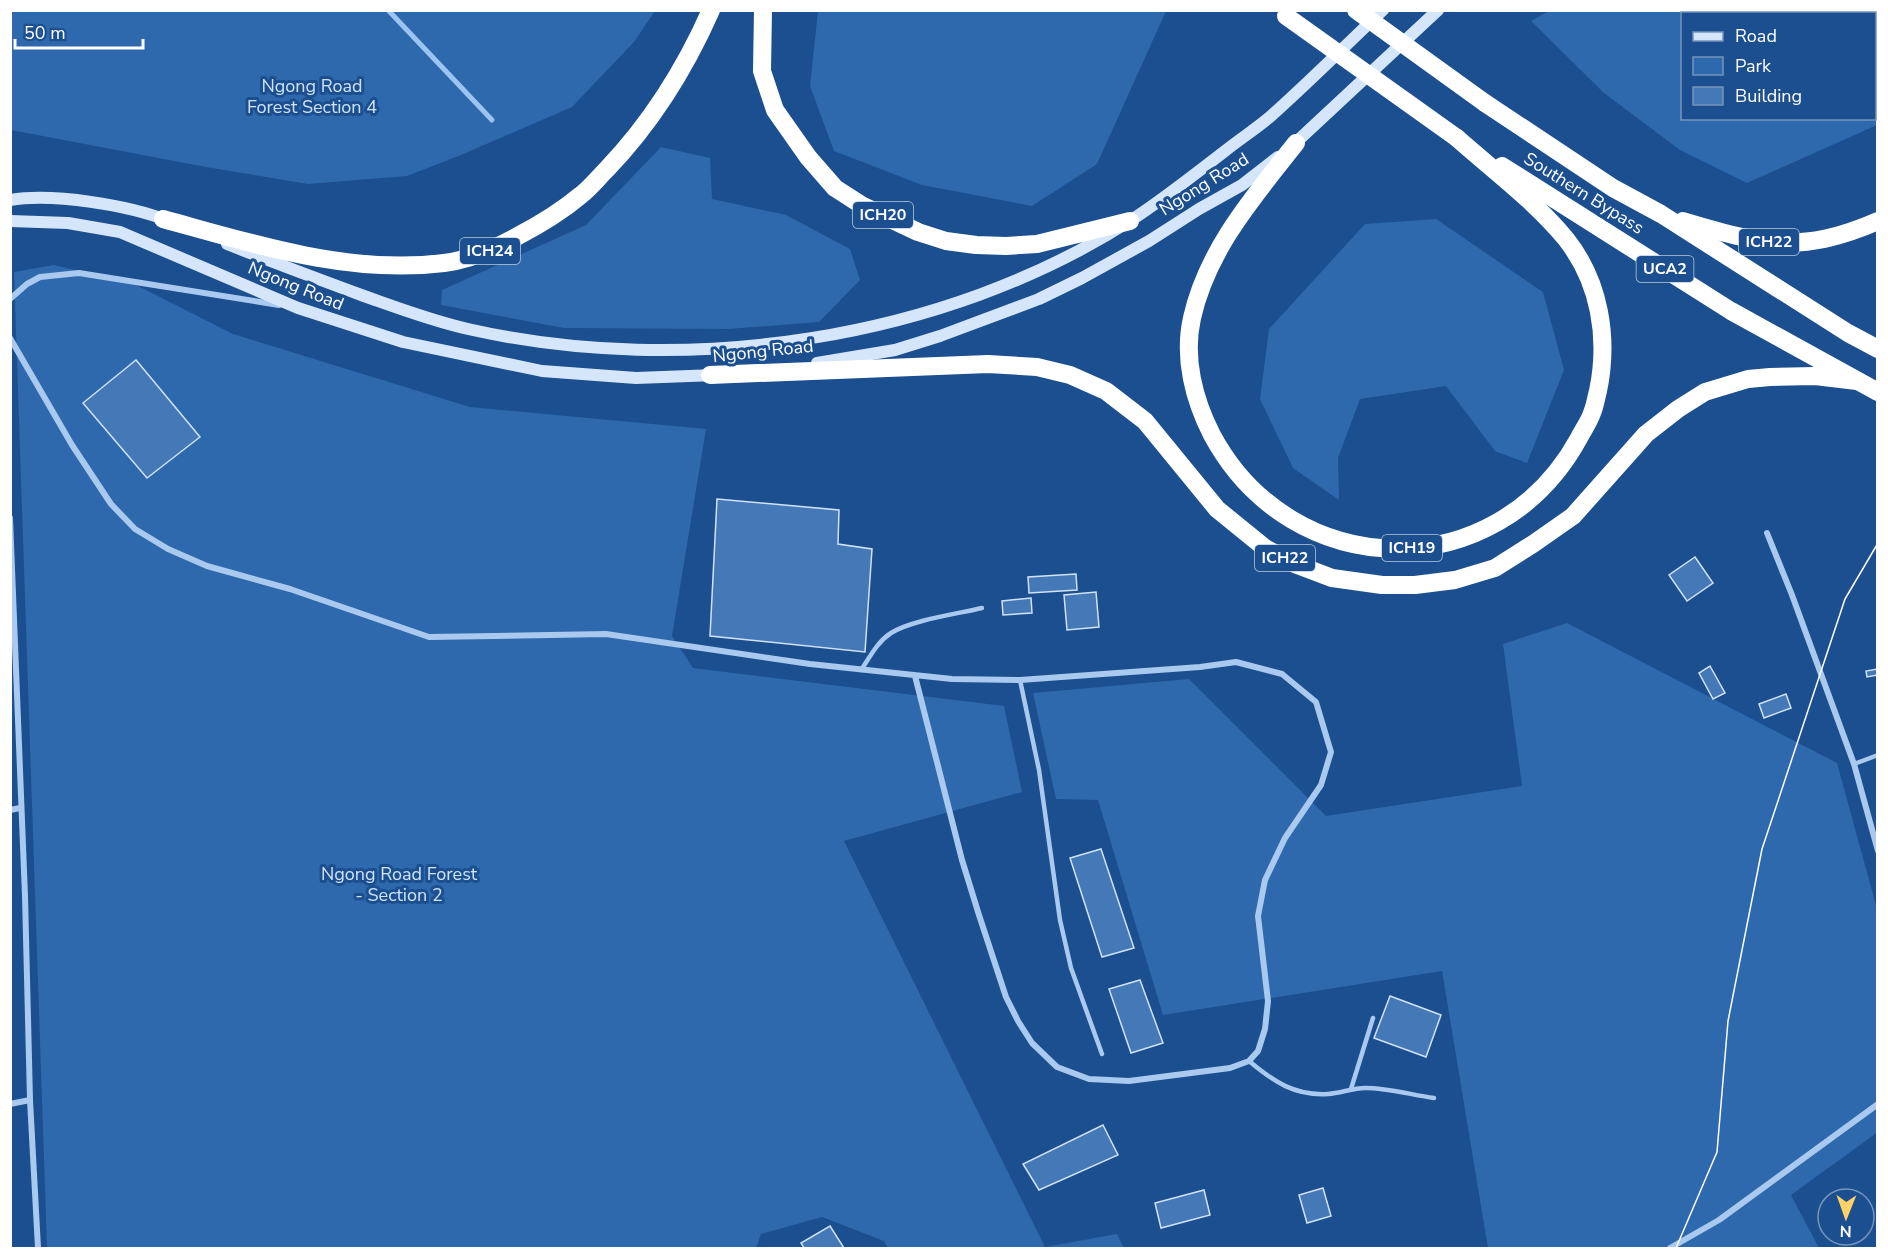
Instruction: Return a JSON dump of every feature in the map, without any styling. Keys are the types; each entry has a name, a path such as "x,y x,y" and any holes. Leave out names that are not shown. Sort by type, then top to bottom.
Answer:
{"highway":[{"name":"ICH24","path":"163,219 287,253 340,261 393,266 446,263 489,251 539,225 582,195 627,149 668,93 711,10"},
{"name":"ICH20","path":"763,10 762,71 775,110 808,157 835,188 862,206 918,232 946,241 976,245 1037,244 1130,221"},
{"name":"Southern Bypass","path":"1356,10 1485,103 1613,188 1661,214 1848,333 1878,349"},
{"name":"Southern Bypass","path":"1283,13 1457,138 1731,311 1878,392"},
{"name":"ICH19","path":"1296,143 1240,214 1218,250 1206,278 1192,319 1189,355 1193,385 1204,418 1222,454 1242,480 1266,503 1325,536 1377,549 1435,546 1468,536 1498,523 1527,503 1552,478 1570,454 1593,412 1600,379 1603,347 1600,317 1591,283 1581,262 1567,240 1549,220 1457,138"},
{"name":"ICH22","path":"1661,214 1728,235 1758,242 1785,244 1832,238 1878,221"},
{"name":"ICH22","path":"710,375 988,364 1037,367 1070,375 1106,391 1145,422 1217,509 1265,548 1295,564 1332,578 1382,585 1415,585 1455,580 1495,568 1573,516 1646,434 1678,409 1705,392 1748,379 1770,377 1815,376 1857,381"}],"main road":[{"name":"Ngong Road","path":"10,200 67,198 163,219 300,273 416,315 467,329 577,346 683,349 757,346 873,327 920,314 966,300 1080,250 1130,221 1177,189 1269,117 1383,10"},
{"name":"Ngong Road","path":"10,221 68,223 120,232 298,308 403,342 542,371 636,378 710,375 825,362 895,350 940,336 1038,299 1149,241 1242,185 1296,143 1438,10"}],"street":[{"path":"10,299 27,284 40,278 79,273 298,308"},
{"path":"10,338 72,445 111,504 135,529 168,549 207,566 290,590 429,638 606,634 915,676 1020,680 1200,667 1236,662 1282,674 1316,702 1331,752 1322,785 1285,838 1264,880 1258,916 1268,1001 1258,1051 1249,1061 1230,1068 1129,1081 1089,1079 1057,1067 1032,1043 1006,997 979,915 962,860 915,676"},
{"path":"10,519 25,896 30,1100 38,1248"},
{"path":"1767,533 1854,764 1878,850"},
{"path":"10,810 20,808"},
{"path":"10,1104 30,1100"},
{"path":"1670,1248 1719,1220 1878,1104"}],"lane":[{"path":"861,670 877,645 890,634 904,627 982,608"},
{"path":"1020,680 1039,770 1062,930 1071,968 1102,1054"},
{"path":"1854,764 1878,755"},
{"path":"1351,1089 1373,1018"},
{"path":"1249,1061 1272,1081 1310,1094 1330,1094 1365,1088 1434,1098"}],"green space":[{"path":"818,10 1166,11 1097,164 1032,206 922,185 834,151 810,86"},
{"path":"1551,10 1877,11 1877,125 1747,183 1680,150 1604,93 1531,21"},
{"name":"Ngong Road Forest Section 4","path":"10,11 655,11 634,42 572,107 407,176 308,184 11,130"},
{"path":"661,147 710,158 712,199 786,215 850,249 860,280 819,322 728,329 564,328 441,305 442,290 586,225"},
{"path":"1436,219 1543,292 1564,370 1527,463 1495,451 1446,386 1360,399 1338,458 1339,500 1293,468 1260,399 1269,329 1365,224"},
{"name":"Ngong Road Forest - Section 2","path":"54,265 134,284 233,334 470,407 706,429 672,636 693,668 1004,706 1022,792 844,841 1045,1247 1117,1234 1124,1248 888,1248 884,1241 822,1217 761,1234 756,1248 47,1248 14,272"},
{"path":"1567,623 1837,763 1877,909 1878,1132 1791,1195 1816,1242 1816,1247 1819,1248 1488,1248 1442,971 1163,1015 1098,800 1056,799 1033,693 1189,679 1326,816 1522,786 1503,644"}],"building":[{"path":"136,360 200,437 147,478 83,403"},
{"path":"717,499 839,510 838,544 872,549 865,652 710,636"},
{"path":"1695,557 1713,583 1687,601 1669,575"},
{"path":"1076,574 1077,590 1029,593 1028,577"},
{"path":"1096,592 1099,627 1067,630 1064,595"},
{"path":"1031,598 1032,613 1003,615 1002,601"},
{"path":"1710,666 1725,693 1713,699 1699,673"},
{"path":"1877,669 1878,675 1867,677 1866,671"},
{"path":"1786,694 1791,708 1764,718 1759,704"},
{"path":"1101,849 1134,948 1102,957 1070,858"},
{"path":"1140,980 1163,1043 1131,1053 1109,989"},
{"path":"1390,996 1441,1015 1426,1057 1374,1038"},
{"path":"1103,1125 1118,1155 1039,1190 1023,1164"},
{"path":"1323,1188 1331,1216 1307,1223 1299,1195"},
{"path":"1204,1190 1210,1215 1161,1228 1155,1203"},
{"path":"830,1226 844,1248 804,1248 801,1243"}],"waterway":[{"path":"388,10 492,120"}],"tram line":[{"path":"1676,1248 1717,1152 1728,1021 1762,849 1845,599 1878,543"}]}
